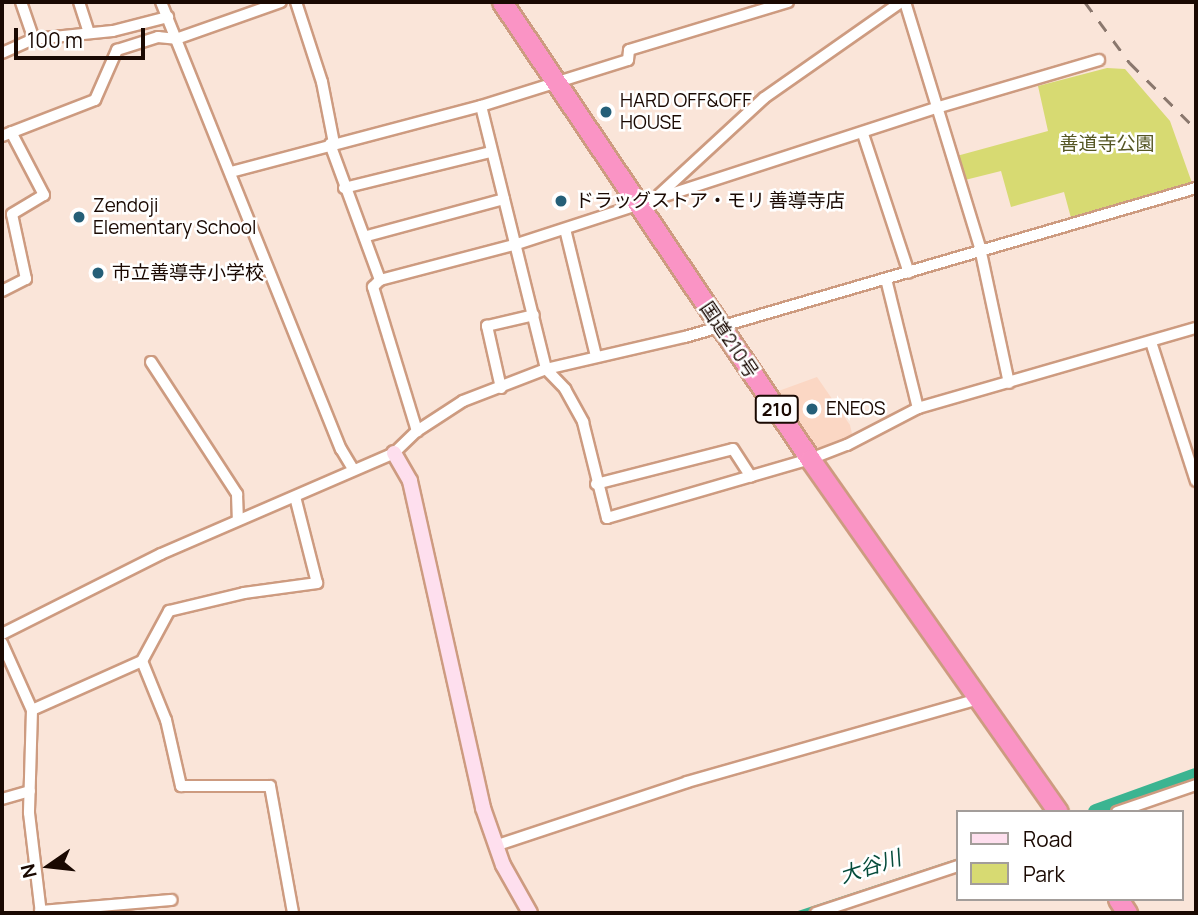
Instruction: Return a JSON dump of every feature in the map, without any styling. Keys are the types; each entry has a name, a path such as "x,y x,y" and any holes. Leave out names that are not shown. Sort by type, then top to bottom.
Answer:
{"highway":[{"name":"国道210号","path":"502,2 810,459 1057,810"}],"street":[{"path":"21,2 34,39"},
{"path":"79,2 89,32"},
{"path":"161,2 341,449 352,467"},
{"path":"2,291 26,279 12,214 44,195 6,134 95,100 117,50 158,37 176,39 281,2"},
{"path":"296,2 322,82 332,144 344,188 367,236 380,280"},
{"path":"231,172 481,106 628,60 629,50 788,2"},
{"path":"638,206 668,190 727,128 764,97 903,2 980,247 1009,383"},
{"path":"2,53 34,39 168,17"},
{"path":"417,431 373,287 380,280 517,244 863,134 936,108 1099,60"},
{"path":"481,106 547,369 565,389 583,422 593,456 596,484 607,518 810,459 847,445 918,408 1196,328"},
{"path":"863,134 909,273"},
{"path":"344,188 492,152"},
{"path":"2,634 238,519 295,497 352,467 394,453 417,431 463,401 547,369 909,273 980,247 1196,188"},
{"path":"367,236 504,199"},
{"path":"565,229 596,356"},
{"path":"886,279 918,408"},
{"path":"501,388 487,326 534,314"},
{"path":"1151,342 1196,481"},
{"path":"151,362 237,494 238,519"},
{"path":"596,484 733,449 751,477"},
{"path":"394,453 410,481 469,752 495,846 530,913"},
{"path":"32,710 142,661 169,611 244,593 317,583 295,497"},
{"path":"2,643 32,710 30,791 40,912 172,900"},
{"path":"142,661 166,720 181,786 270,786 293,913"},
{"path":"495,846 687,782 979,699"},
{"path":"1123,810 1196,785"},
{"path":"2,799 30,791"},
{"path":"816,913 956,867"}],"shaded area":[{"name":"ENEOS","path":"817,377 850,425 853,438 817,453 773,393"}],"green space":[{"name":"善道寺公園","path":"1107,68 1125,69 1170,121 1192,183 1071,218 1064,192 1011,207 1001,171 961,181 953,157 1048,131 1038,86"}],"waterway":[{"name":"大谷川","path":"1102,810 1196,776"},
{"name":"大谷川","path":"795,913 956,860"}],"railway":[{"path":"1085,2 1130,63 1196,129"}],"place":[{"name":"HARD OFF&OFF HOUSE","path":"606,112"},
{"name":"ドラッグストア・モリ 善導寺店","path":"561,201"},
{"name":"Zendoji Elementary School","path":"79,217"},
{"name":"市立善導寺小学校","path":"98,273"},
{"name":"ENEOS","path":"812,409"}]}
